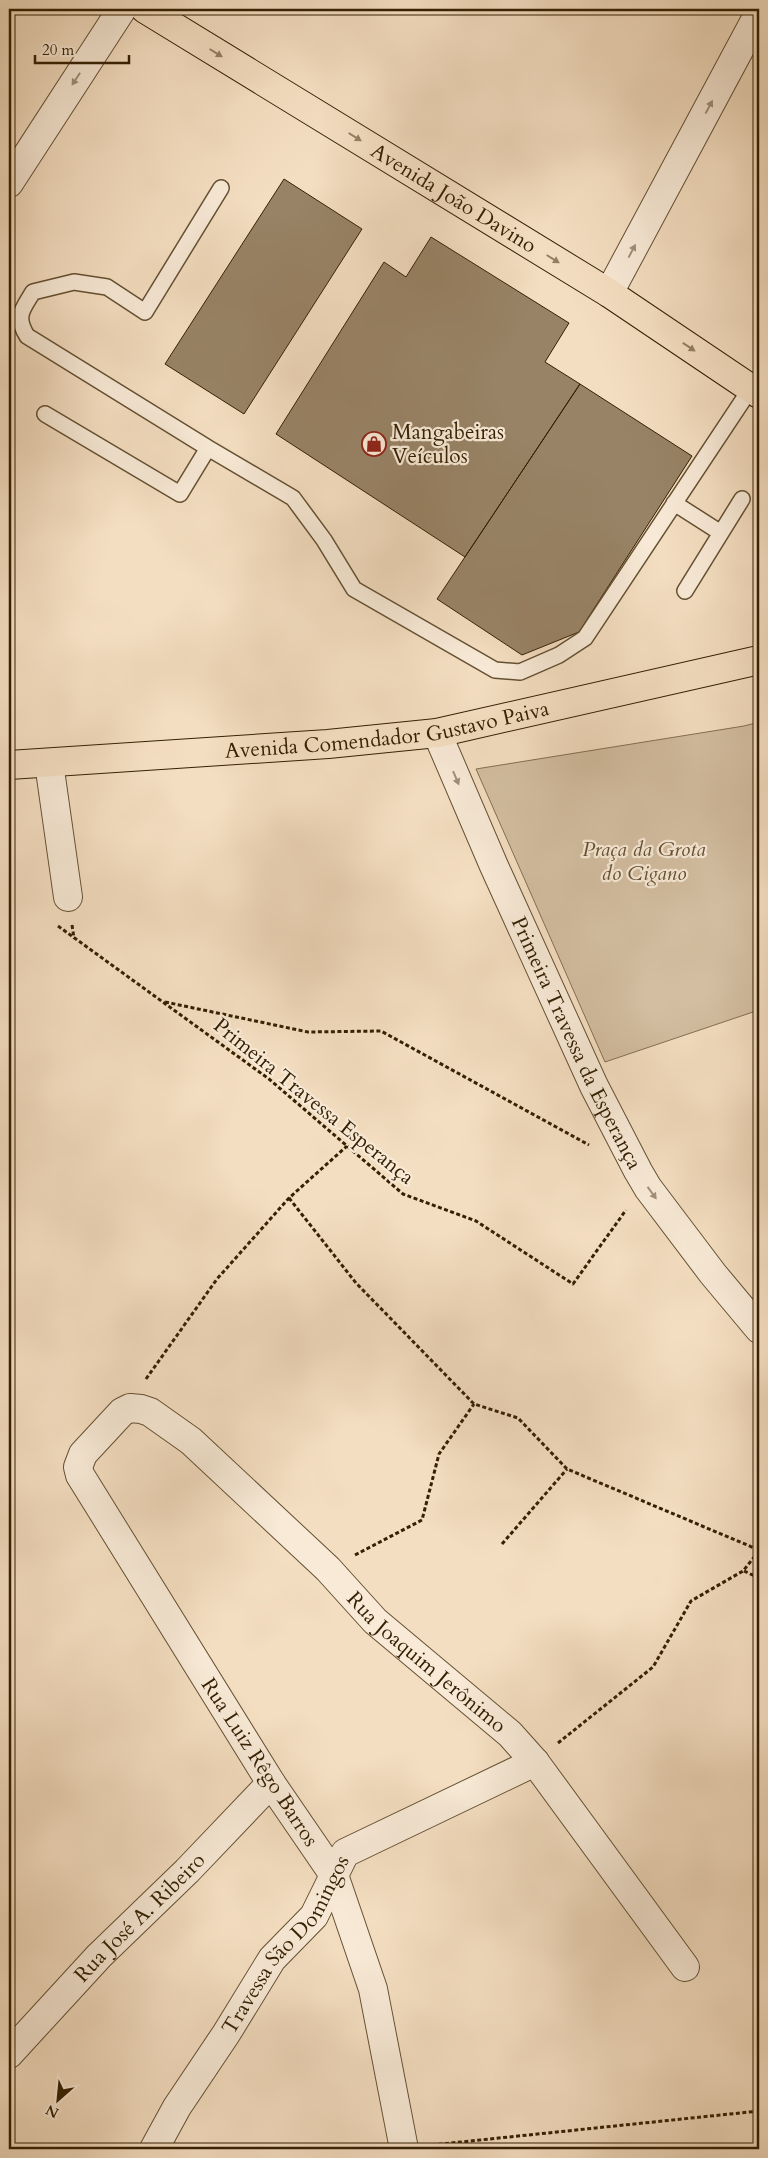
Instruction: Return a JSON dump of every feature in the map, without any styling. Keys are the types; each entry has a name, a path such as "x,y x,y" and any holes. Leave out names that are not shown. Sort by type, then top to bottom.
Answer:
{"main road":[{"name":"Avenida João Davino","path":"145,9 609,294 755,391"},
{"name":"Avenida Comendador Gustavo Paiva","path":"9,765 328,744 437,733 759,660"}],"street":[{"path":"9,183 122,9"},
{"path":"609,294 759,13"},
{"name":"Primeira Travessa da Esperança","path":"437,733 494,866 594,1086 648,1188 713,1274 759,1329"},
{"path":"49,763 68,897"},
{"name":"Rua Joaquim Jerônimo","path":"122,1412 130,1408 150,1412 191,1441 328,1569 374,1621 510,1734 535,1762 685,1967"},
{"name":"Rua Luiz Rêgo Barros","path":"122,1412 83,1454 78,1467 80,1475 271,1783 334,1875 373,1989 404,2149"},
{"name":"Travessa São Domingos","path":"154,2149 177,2107 226,2034 272,1959 314,1916 345,1853 535,1762"},
{"name":"Rua José A. Ribeiro","path":"9,2054 99,1956 187,1870 271,1783"}],"lane":[{"path":"221,188 145,312 107,287 74,282 33,292 20,312 21,326 26,336 293,498 324,540 354,589 495,670 520,672 559,656 585,638 674,503 755,391"},
{"path":"45,414 180,494 208,448"},
{"path":"685,591 742,499"},
{"path":"674,503 721,533"}],"path":[{"name":"Primeira Travessa Esperança","path":"54,924 269,1079 402,1194 476,1222 573,1284 624,1213 648,1188"},
{"path":"162,1002 308,1032 381,1032 595,1148"},
{"path":"122,1412 217,1279 290,1198 347,1146"},
{"path":"290,1198 356,1283 474,1404 518,1418 567,1469 759,1551 744,1571 690,1601 653,1667 535,1762"},
{"path":"328,1569 422,1520 439,1454 474,1404"},
{"path":"502,1544 567,1469"},
{"path":"744,1571 759,1578"},
{"path":"404,2149 759,2111"}],"green space":[{"name":"Praça da Grota do Cigano","path":"759,722 759,1010 605,1062 476,769"}],"building":[{"path":"284,179 362,229 244,414 165,364"},
{"path":"431,237 569,323 545,362 580,384 465,557 276,434 384,262 406,277"},
{"path":"580,384 692,456 579,632 522,655 437,599"}],"place":[{"name":"Mangabeiras Veículos","path":"374,444"}]}
